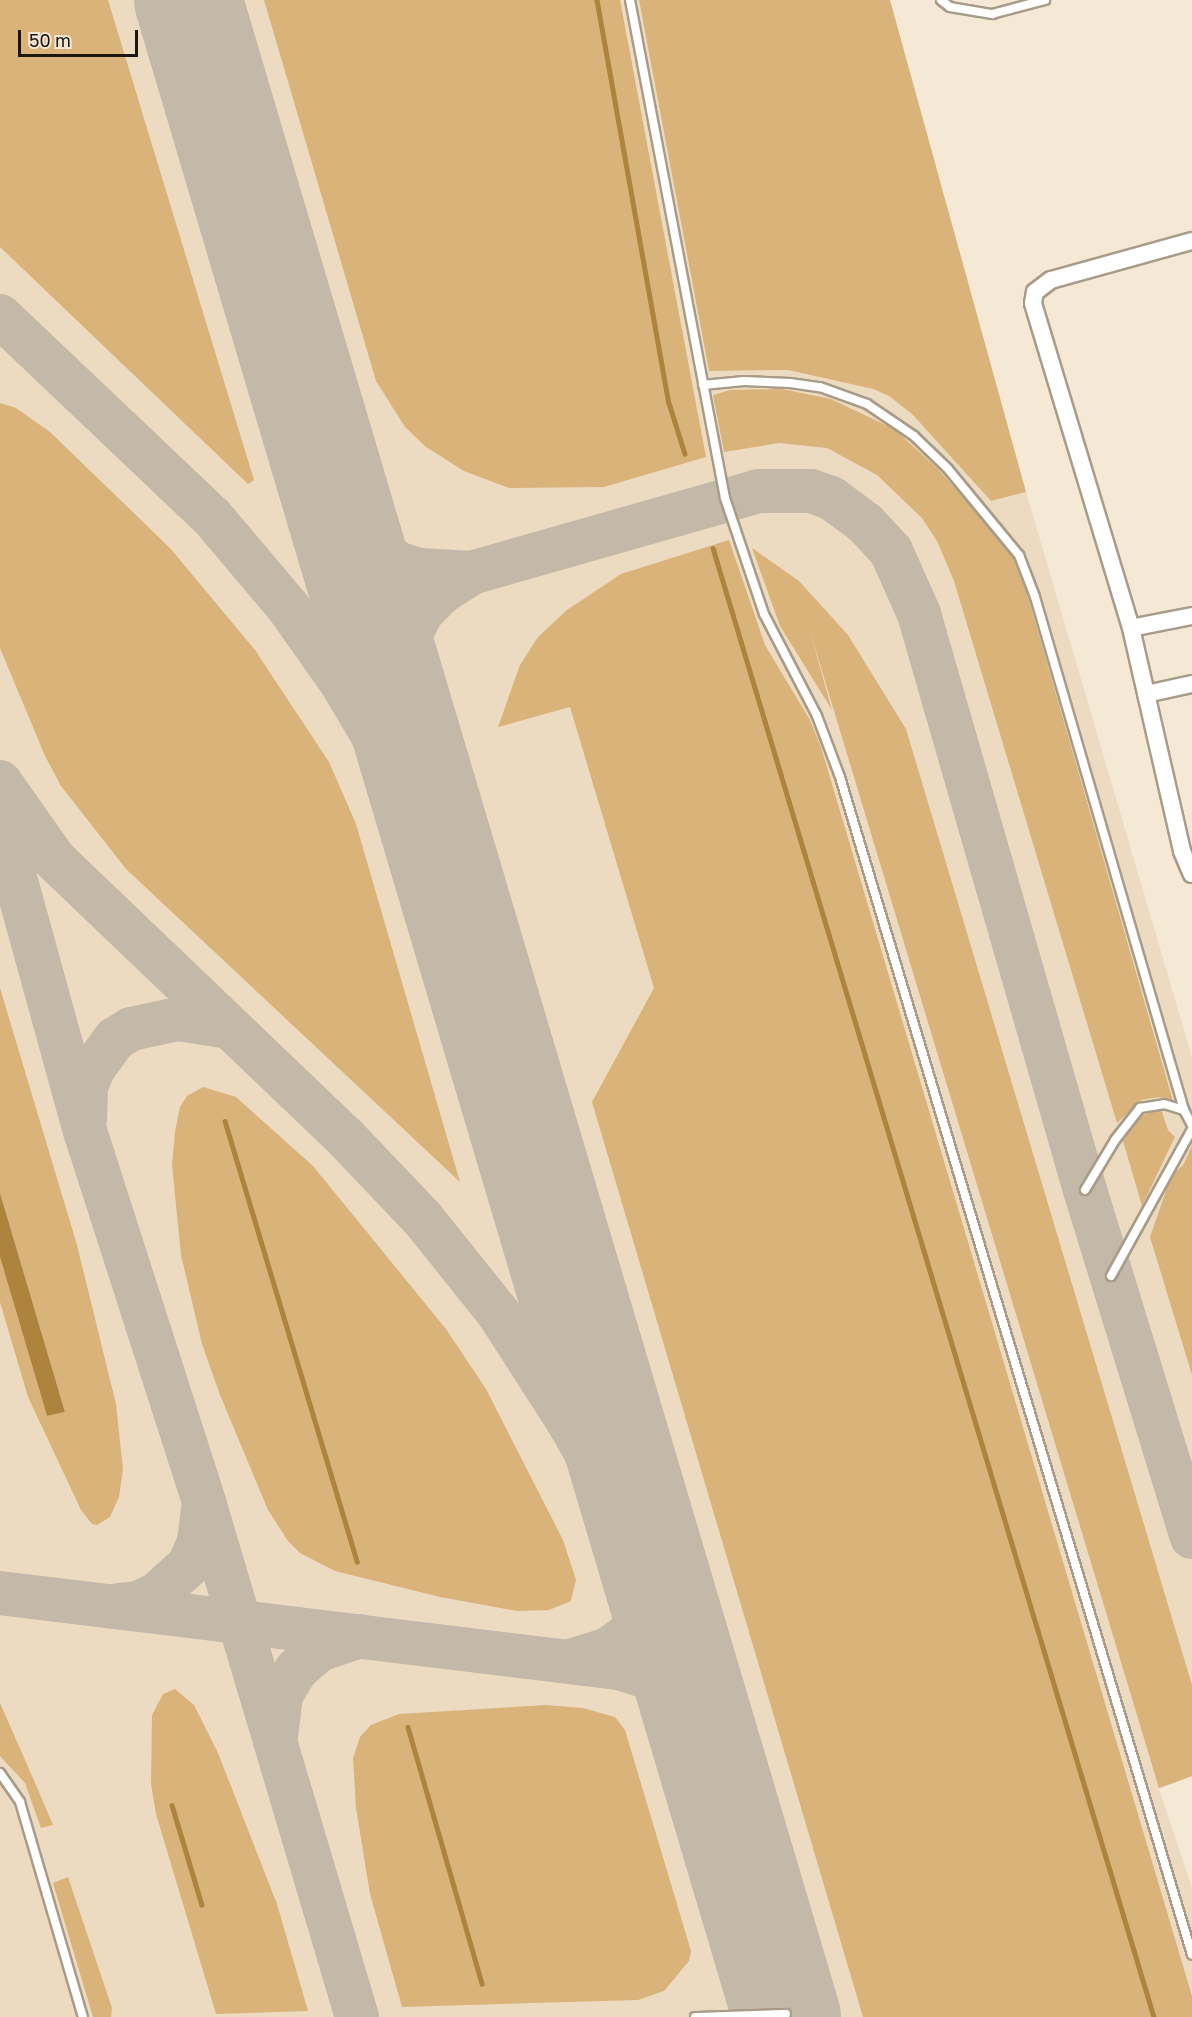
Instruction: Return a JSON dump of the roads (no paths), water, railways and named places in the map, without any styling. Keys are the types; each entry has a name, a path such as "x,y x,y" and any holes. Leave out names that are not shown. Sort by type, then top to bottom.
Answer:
{"street":[{"path":"1192,240 1051,280 1035,292 1033,303 1131,628 1192,875"},
{"path":"1131,628 1192,616"},
{"path":"1146,694 1192,684"}],"lane":[{"path":"630,0 725,498 751,580 778,647 818,716 840,777 1192,1955"},
{"path":"941,0 950,7 992,14 1045,0"},
{"path":"703,385 744,381 790,383 820,387 867,404 914,436 948,469 1019,555 1035,597 1184,1110 1192,1127 1111,1276"},
{"path":"1085,1190 1132,1114 1156,1104 1184,1110"},
{"path":"0,1773 20,1802 83,2017"},
{"path":"695,2017 786,2014"}],"waterway":[{"path":"597,0 669,403 685,454"},
{"path":"713,548 1154,2017"},
{"path":"225,1121 357,1562"},
{"path":"408,1727 482,1984"},
{"path":"172,1805 202,1905"}]}
